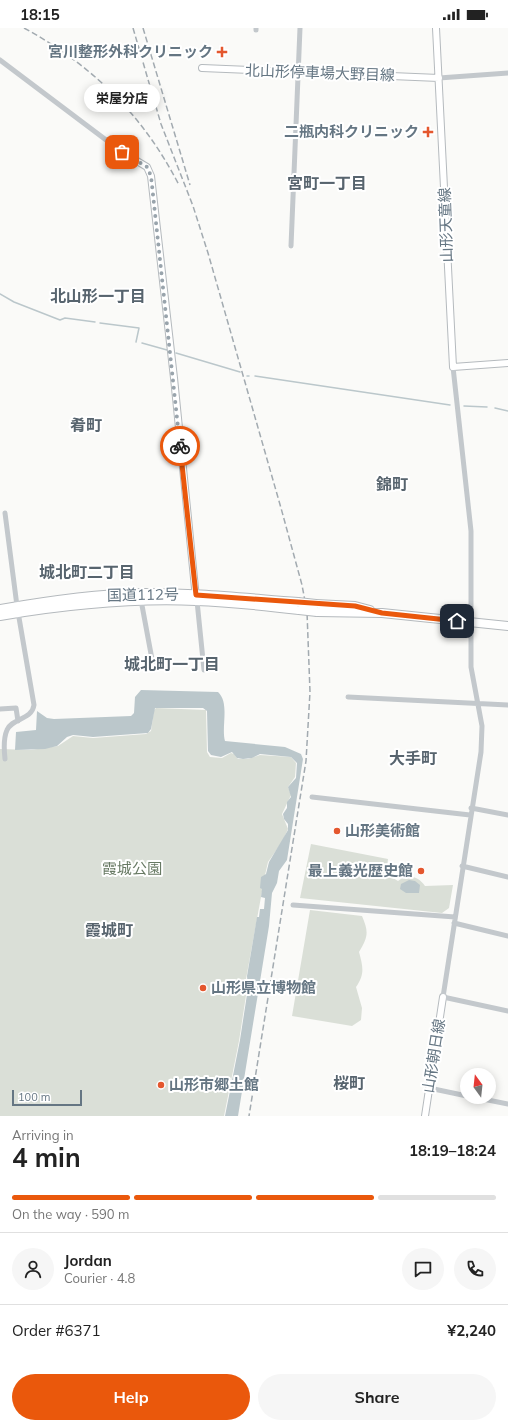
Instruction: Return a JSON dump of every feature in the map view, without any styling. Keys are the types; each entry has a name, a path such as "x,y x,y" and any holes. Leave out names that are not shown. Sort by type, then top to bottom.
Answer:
{"highway":[{"name":"国道112号","path":"0,616 18,609 78,597 140,593 382,613 508,626"},
{"name":"国道112号","path":"0,609 196,598"}],"main road":[{"name":"山形天童線","path":"436,28 453,367"},
{"name":"北山形停車場大野目線","path":"202,68 438,78"},
{"path":"122,152 147,167 151,176 174,378 196,598"},
{"path":"453,367 508,362"},
{"name":"山形朝日線","path":"425,1116 443,997"}],"street":[{"path":"291,246 300,28"},
{"path":"0,60 122,152"},
{"path":"438,78 508,73"},
{"path":"453,367 471,532 471,667 482,726 481,746 443,997 508,1011"},
{"path":"5,513 18,609 34,705 32,713 18,721 7,730 4,748 5,760"},
{"path":"196,598 204,670"},
{"path":"141,600 154,670"},
{"path":"348,697 508,705"},
{"path":"0,709 16,708 18,721"},
{"path":"312,797 470,815"},
{"path":"471,808 508,815"},
{"path":"462,866 508,877"},
{"path":"293,905 454,920 508,936"},
{"path":"429,1088 460,1095"},
{"path":"496,1102 508,1104"}],"green space":[{"name":"霞城公園","path":"156,708 206,710 207,752 210,757 222,758 231,753 238,759 248,759 260,755 291,757 296,763 295,777 288,787 291,795 282,814 288,829 282,842 268,862 265,875 246,979 247,989 239,1041 224,1116 0,1116 0,749 31,750 58,746 73,736 93,738 146,734 151,731 154,710"},
{"path":"311,844 388,859 386,874 398,881 405,877 413,877 425,886 453,885 449,908 442,913 300,898"},
{"path":"310,910 362,916 366,930 366,938 359,952 362,974 356,987 362,1008 361,1020 352,1026 292,1016"}],"shaded area":[{"path":"141,690 218,692 224,702 225,741 285,747 301,754 303,759 287,860 279,871 277,883 272,893 269,926 238,1116 225,1116 240,1040 248,988 247,976 257,917 259,917 260,909 264,909 265,898 261,897 262,889 260,888 261,877 266,874 269,862 288,830 288,824 284,819 283,814 287,808 287,802 291,797 288,787 296,778 297,763 291,757 260,754 252,758 243,759 237,758 232,752 221,757 211,755 208,751 207,711 203,708 155,708 151,729 148,733 93,737 73,735 67,737 57,746 45,749 15,750 16,732 36,730 37,711 47,718 54,719 131,716 134,713 135,697"},
{"path":"409,880 415,881 420,885 419,893 406,893 400,889 401,884"}],"waterway":[{"path":"0,294 14,302 60,320 65,318 95,322"},
{"path":"100,323 139,328 136,342"},
{"path":"142,343 167,350"},
{"path":"176,353 240,372"},
{"path":"255,376 450,405"},
{"path":"464,406 487,407"},
{"path":"495,408 508,411"}],"railway":[{"path":"24,28 49,42 72,58 114,94 149,136 179,185"},
{"path":"133,28 161,124 193,206 208,253 281,508 302,585 307,612 310,692 306,761 249,1116"},
{"path":"143,28 190,185"}],"way so far":[{"path":"122,152 147,167 151,176 158,228 180,446"}],"place":[{"name":"宮川整形外科クリニック","path":"222,52"},
{"name":"二瓶内科クリニック","path":"428,132"},
{"name":"栄屋分店","path":"122,152"},
{"name":"山形美術館","path":"337,831"},
{"name":"最上義光歴史館","path":"421,871"},
{"name":"山形県立博物館","path":"203,988"},
{"name":"山形市郷土館","path":"161,1085"}],"district":[{"name":"宮町一丁目","path":"327,183"},
{"name":"北山形一丁目","path":"98,296"},
{"name":"肴町","path":"86,425"},
{"name":"錦町","path":"392,484"},
{"name":"城北町二丁目","path":"87,572"},
{"name":"城北町一丁目","path":"172,664"},
{"name":"大手町","path":"413,758"},
{"name":"霞城町","path":"109,930"},
{"name":"桜町","path":"349,1083"}],"route":[{"path":"180,446 196,595 355,606 382,613 457,621"}]}
